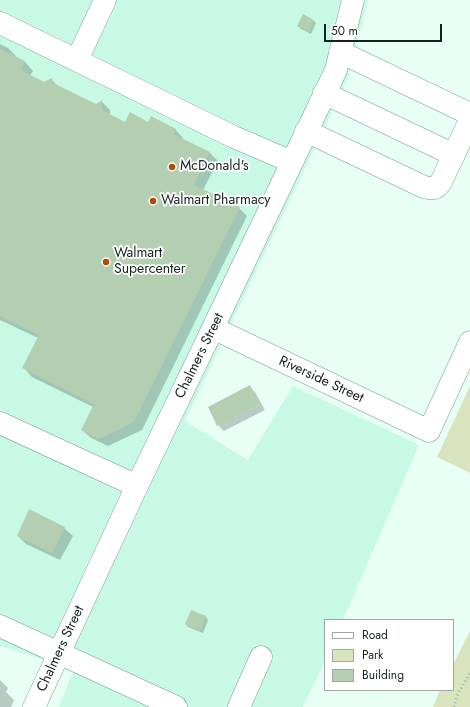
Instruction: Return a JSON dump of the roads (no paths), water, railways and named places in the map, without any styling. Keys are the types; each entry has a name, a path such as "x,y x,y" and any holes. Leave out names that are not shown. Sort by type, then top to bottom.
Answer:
{"street":[{"path":"77,60 105,0"},
{"name":"Chalmers Street","path":"34,707 137,486 336,70 353,0"},
{"path":"0,23 234,137 292,162"},
{"path":"340,52 470,114"},
{"path":"324,93 454,155"},
{"path":"306,131 424,187 433,189 438,186 470,120"},
{"name":"Riverside Street","path":"213,328 429,431 470,342"},
{"path":"0,423 137,486"},
{"path":"0,626 176,707"},
{"path":"239,707 260,657"}],"place":[{"name":"McDonald's","path":"172,167"},
{"name":"Walmart Pharmacy","path":"153,201"},
{"name":"Walmart Supercenter","path":"106,262"}]}
